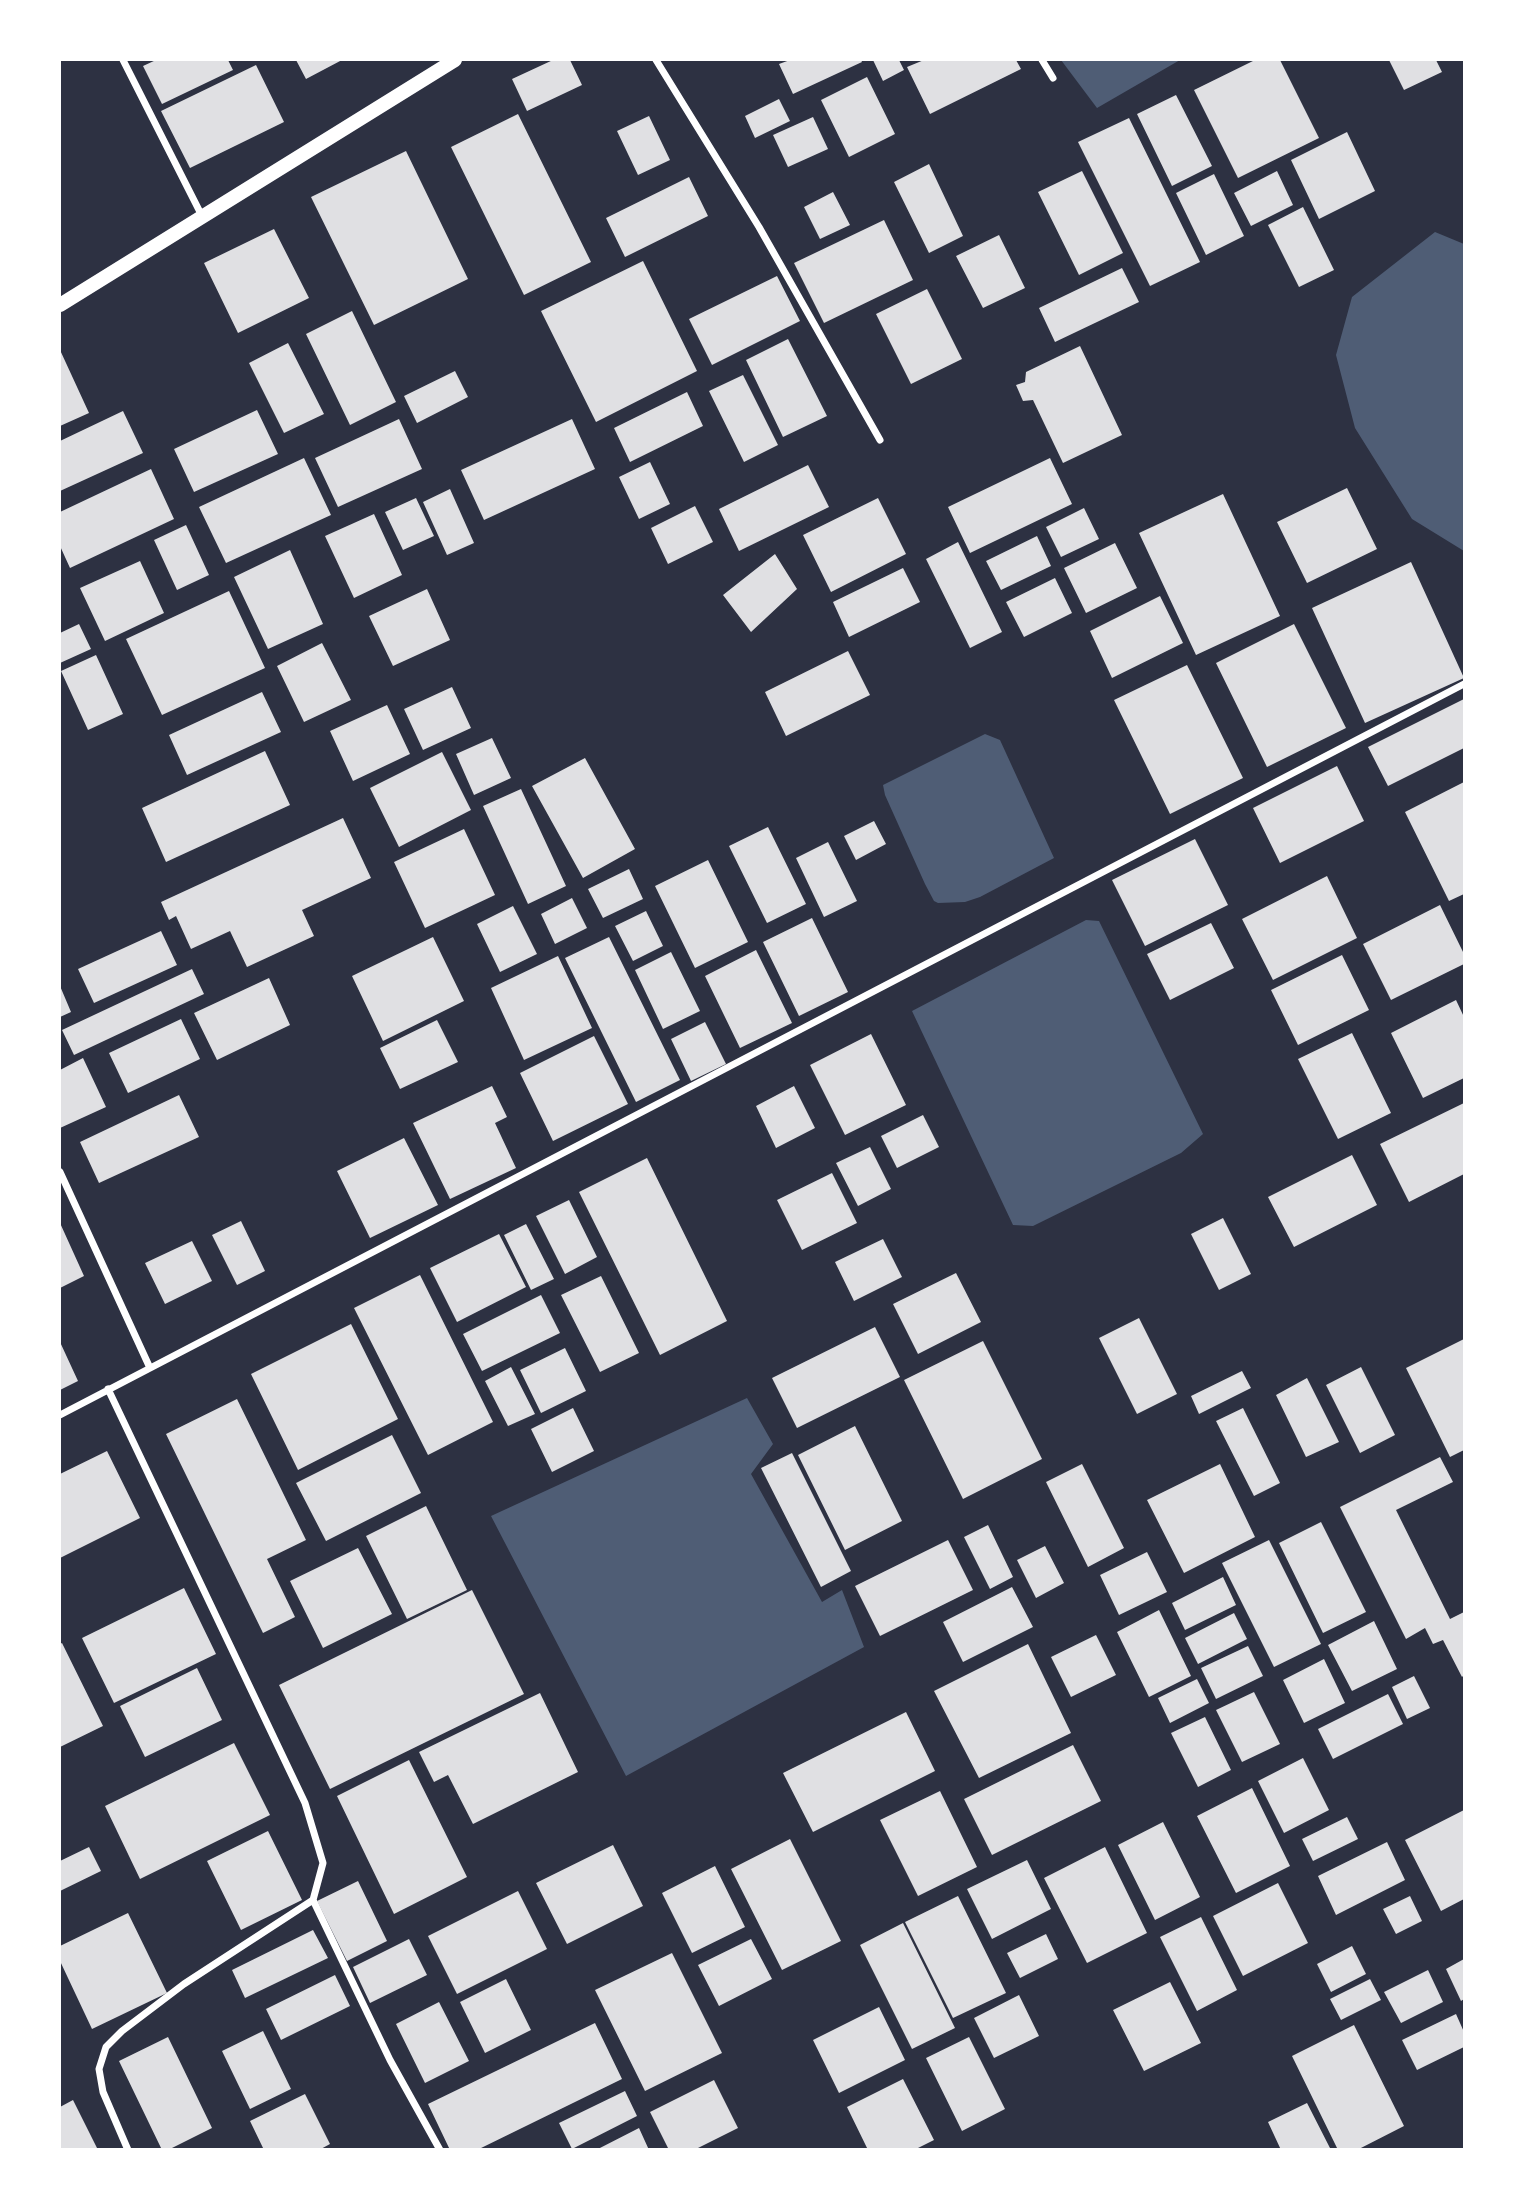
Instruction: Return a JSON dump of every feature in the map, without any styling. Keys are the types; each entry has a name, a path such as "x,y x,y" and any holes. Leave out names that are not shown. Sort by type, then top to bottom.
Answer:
{"main road":[{"path":"60,305 455,60"}],"street":[{"path":"123,60 203,218"},
{"path":"656,60 759,227 880,440"},
{"path":"1042,60 1053,78"},
{"path":"60,1415 1465,684"},
{"path":"60,1172 150,1368"},
{"path":"108,1389 305,1803 323,1863 313,1900 390,2060 440,2150"},
{"path":"128,2150 103,2092 99,2069 106,2046 184,1984 313,1900"}],"water":[{"path":"1061,60 1180,60 1097,108"},
{"path":"1435,232 1464,244 1464,551 1412,519 1355,428 1336,355 1352,297"},
{"path":"985,734 1000,740 1054,858 980,897 965,902 938,903 934,901 925,884 883,785"},
{"path":"1086,920 1099,921 1203,1134 1181,1153 1033,1226 1013,1225 912,1011"},
{"path":"747,1398 773,1444 751,1474 822,1602 842,1590 864,1647 626,1776 491,1516"}],"building":[{"path":"156,60 228,60 233,70 162,104 143,66"},
{"path":"296,60 342,60 306,79"},
{"path":"553,60 570,60 582,85 527,111 512,79"},
{"path":"790,60 862,62 793,94 779,64"},
{"path":"873,60 899,60 904,70 883,81"},
{"path":"924,60 1016,60 1021,69 930,114 907,67"},
{"path":"1255,60 1280,60 1319,138 1238,178 1194,90"},
{"path":"1389,60 1436,60 1442,72 1404,90"},
{"path":"256,65 284,122 190,168 161,111"},
{"path":"867,77 895,134 849,157 821,100"},
{"path":"1176,95 1212,166 1172,186 1137,114"},
{"path":"779,99 790,121 755,138 745,116"},
{"path":"518,114 591,262 524,295 451,147"},
{"path":"649,116 670,160 638,175 617,131"},
{"path":"813,117 828,149 788,167 773,135"},
{"path":"1129,118 1200,262 1150,286 1078,142"},
{"path":"1347,132 1375,191 1319,219 1291,160"},
{"path":"406,151 468,279 374,325 311,197"},
{"path":"929,164 963,236 929,253 894,182"},
{"path":"1082,171 1123,253 1079,275 1038,192"},
{"path":"1277,171 1293,205 1251,226 1234,193"},
{"path":"1214,174 1244,236 1206,255 1176,193"},
{"path":"689,177 708,216 625,257 606,218"},
{"path":"833,192 850,225 820,239 804,207"},
{"path":"1303,207 1334,270 1299,287 1268,225"},
{"path":"884,220 913,280 824,323 794,263"},
{"path":"274,229 309,298 238,333 204,263"},
{"path":"999,235 1025,288 983,308 956,256"},
{"path":"643,261 697,371 596,422 541,311"},
{"path":"1122,268 1139,302 1055,342 1039,308"},
{"path":"777,276 800,321 712,365 689,319"},
{"path":"927,289 962,359 911,384 876,314"},
{"path":"352,311 396,402 350,425 306,334"},
{"path":"788,339 827,416 783,437 746,360"},
{"path":"288,343 324,414 284,433 249,363"},
{"path":"1080,346 1122,435 1063,463 1033,400 1023,401 1016,385 1025,382 1026,372"},
{"path":"60,350 89,413 60,426"},
{"path":"455,371 468,397 417,423 404,396"},
{"path":"743,375 778,445 744,462 709,391"},
{"path":"687,392 703,426 630,462 614,428"},
{"path":"257,410 278,454 194,492 174,449"},
{"path":"123,411 143,453 60,491 60,441"},
{"path":"399,419 422,469 338,507 315,458"},
{"path":"572,419 595,469 484,520 461,470"},
{"path":"304,458 331,515 226,563 199,507"},
{"path":"1050,458 1072,504 970,553 948,507"},
{"path":"650,462 670,504 639,519 619,477"},
{"path":"808,465 829,507 739,551 719,509"},
{"path":"151,469 174,519 70,568 60,546 60,512"},
{"path":"1347,488 1377,549 1307,583 1277,522"},
{"path":"450,489 474,543 447,555 423,502"},
{"path":"1223,494 1280,616 1196,655 1139,533"},
{"path":"416,498 434,536 403,550 385,512"},
{"path":"878,498 906,554 831,592 803,535"},
{"path":"695,506 713,542 668,564 651,528"},
{"path":"1084,508 1099,539 1061,557 1046,527"},
{"path":"374,514 402,575 354,598 325,536"},
{"path":"186,525 209,575 177,590 154,540"},
{"path":"1037,536 1051,566 1001,590 986,561"},
{"path":"958,542 1002,632 970,648 926,559"},
{"path":"1115,543 1137,588 1086,613 1064,568"},
{"path":"290,550 323,624 268,649 234,577"},
{"path":"775,554 797,589 751,632 723,595"},
{"path":"140,561 164,613 105,641 80,588"},
{"path":"1411,562 1464,678 1365,723 1312,608"},
{"path":"903,568 920,602 849,637 833,602"},
{"path":"1055,578 1072,613 1024,637 1006,602"},
{"path":"427,589 450,640 393,666 369,616"},
{"path":"229,591 265,668 162,715 126,639"},
{"path":"1160,596 1183,643 1112,678 1090,631"},
{"path":"79,624 91,649 60,663 60,633"},
{"path":"1294,624 1346,728 1267,767 1216,663"},
{"path":"322,643 351,700 304,722 277,666"},
{"path":"848,651 870,695 786,736 765,692"},
{"path":"96,655 123,714 88,730 61,671"},
{"path":"1187,665 1243,778 1170,814 1114,700"},
{"path":"452,687 471,728 423,750 404,709"},
{"path":"262,692 281,732 187,775 169,735"},
{"path":"1464,699 1464,748 1388,786 1368,747"},
{"path":"387,705 410,754 353,781 330,731"},
{"path":"492,738 511,778 474,795 456,754"},
{"path":"265,751 290,805 166,862 142,808"},
{"path":"442,752 471,810 399,847 370,788"},
{"path":"585,758 635,849 583,878 532,786"},
{"path":"1337,766 1364,821 1280,863 1253,808"},
{"path":"1464,782 1464,894 1449,901 1405,812"},
{"path":"521,789 566,886 528,904 483,806"},
{"path":"343,818 371,878 302,910 314,936 247,967 230,931 191,949 176,916 169,920 161,902"},
{"path":"874,821 886,844 856,860 844,836"},
{"path":"768,827 806,904 767,923 729,846"},
{"path":"464,829 495,895 425,928 394,862"},
{"path":"1195,839 1228,905 1145,946 1112,880"},
{"path":"828,842 857,901 824,917 796,858"},
{"path":"708,860 748,942 695,968 655,886"},
{"path":"629,869 643,899 603,918 588,889"},
{"path":"1327,876 1357,938 1273,980 1242,919"},
{"path":"572,898 587,928 555,944 541,914"},
{"path":"1440,905 1464,954 1464,964 1391,1000 1363,944"},
{"path":"513,906 537,954 500,972 477,924"},
{"path":"646,911 663,946 633,961 615,926"},
{"path":"812,918 848,992 799,1016 763,942"},
{"path":"1211,923 1234,968 1170,1000 1147,954"},
{"path":"161,931 177,965 94,1003 78,969"},
{"path":"433,937 464,1001 383,1041 352,976"},
{"path":"609,937 680,1080 636,1102 565,958"},
{"path":"756,950 792,1023 740,1048 705,976"},
{"path":"671,952 700,1011 663,1029 635,970"},
{"path":"1342,955 1369,1010 1298,1045 1271,990"},
{"path":"558,956 592,1028 524,1060 491,988"},
{"path":"192,969 204,994 74,1055 62,1030"},
{"path":"269,978 290,1025 217,1060 194,1013"},
{"path":"60,986 71,1012 60,1017"},
{"path":"1456,1000 1464,1017 1464,1078 1423,1098 1391,1033"},
{"path":"181,1019 200,1059 128,1093 109,1053"},
{"path":"437,1020 458,1062 400,1089 380,1048"},
{"path":"705,1022 726,1064 691,1081 671,1039"},
{"path":"1352,1033 1391,1113 1338,1139 1298,1059"},
{"path":"871,1034 906,1105 845,1135 810,1065"},
{"path":"594,1036 628,1104 553,1141 520,1073"},
{"path":"83,1058 106,1107 60,1128 60,1070"},
{"path":"492,1086 507,1117 495,1123 516,1168 450,1199 413,1123"},
{"path":"794,1086 815,1128 776,1148 756,1106"},
{"path":"179,1095 199,1137 99,1183 80,1142"},
{"path":"1464,1103 1464,1174 1409,1202 1380,1144"},
{"path":"923,1115 939,1147 897,1168 881,1136"},
{"path":"404,1138 438,1205 370,1238 337,1171"},
{"path":"870,1147 891,1189 858,1206 836,1163"},
{"path":"1352,1155 1377,1205 1294,1247 1268,1197"},
{"path":"647,1158 727,1321 660,1355 579,1192"},
{"path":"832,1173 857,1223 802,1250 777,1200"},
{"path":"569,1200 597,1257 565,1274 536,1216"},
{"path":"1223,1218 1251,1274 1219,1290 1191,1234"},
{"path":"241,1221 265,1271 237,1285 212,1235"},
{"path":"60,1223 84,1276 60,1288"},
{"path":"526,1224 554,1279 531,1290 504,1235"},
{"path":"499,1234 526,1287 457,1322 430,1268"},
{"path":"883,1239 902,1277 854,1301 835,1262"},
{"path":"192,1241 212,1281 165,1304 145,1263"},
{"path":"956,1273 981,1322 918,1354 893,1304"},
{"path":"420,1275 493,1422 428,1455 354,1308"},
{"path":"601,1276 639,1353 600,1372 561,1295"},
{"path":"541,1295 560,1333 482,1371 463,1334"},
{"path":"1139,1318 1177,1394 1137,1414 1099,1338"},
{"path":"351,1324 398,1419 298,1470 251,1374"},
{"path":"875,1327 900,1377 797,1428 772,1378"},
{"path":"1464,1339 1464,1450 1450,1457 1406,1368"},
{"path":"983,1341 1042,1459 963,1499 904,1380"},
{"path":"60,1342 78,1381 60,1390"},
{"path":"565,1348 586,1391 541,1413 520,1370"},
{"path":"511,1367 535,1414 508,1426 485,1381"},
{"path":"1361,1367 1395,1435 1360,1453 1326,1385"},
{"path":"1242,1371 1251,1388 1199,1414 1191,1396"},
{"path":"1307,1378 1339,1442 1306,1457 1276,1395"},
{"path":"237,1399 306,1540 267,1559 295,1617 263,1633 166,1434"},
{"path":"573,1408 594,1451 552,1472 531,1429"},
{"path":"1243,1408 1280,1483 1254,1496 1216,1421"},
{"path":"855,1426 902,1521 845,1550 798,1455"},
{"path":"392,1435 421,1493 326,1541 296,1483"},
{"path":"107,1451 140,1518 60,1558 60,1474"},
{"path":"792,1453 851,1571 821,1587 761,1468"},
{"path":"1440,1457 1453,1482 1396,1510 1450,1619 1464,1612 1462,1677 1443,1640 1433,1644 1425,1628 1406,1639 1340,1507"},
{"path":"1082,1464 1124,1548 1088,1567 1046,1482"},
{"path":"1220,1464 1255,1537 1184,1573 1147,1500"},
{"path":"426,1506 467,1590 407,1619 366,1536"},
{"path":"1321,1522 1366,1612 1323,1633 1279,1543"},
{"path":"988,1525 1013,1577 990,1589 964,1537"},
{"path":"948,1540 973,1590 880,1636 855,1586"},
{"path":"1269,1540 1321,1644 1274,1667 1222,1563"},
{"path":"1045,1546 1064,1583 1036,1598 1017,1560"},
{"path":"358,1548 392,1614 323,1648 290,1581"},
{"path":"1147,1552 1167,1592 1119,1615 1100,1575"},
{"path":"1223,1577 1236,1605 1185,1630 1172,1603"},
{"path":"1012,1587 1033,1627 963,1662 943,1622"},
{"path":"184,1588 216,1654 114,1703 82,1638"},
{"path":"472,1590 524,1694 330,1789 279,1685"},
{"path":"1159,1610 1191,1676 1149,1697 1117,1632"},
{"path":"1234,1613 1247,1639 1198,1664 1185,1638"},
{"path":"1374,1621 1397,1669 1352,1691 1328,1645"},
{"path":"1096,1635 1116,1675 1071,1697 1051,1657"},
{"path":"62,1643 103,1726 60,1747 60,1644"},
{"path":"1028,1644 1071,1733 979,1778 934,1691"},
{"path":"1248,1646 1263,1676 1216,1699 1201,1668"},
{"path":"1324,1659 1345,1703 1304,1723 1283,1680"},
{"path":"197,1668 222,1720 145,1757 120,1706"},
{"path":"1414,1676 1430,1708 1407,1719 1392,1687"},
{"path":"1197,1679 1209,1703 1170,1723 1158,1698"},
{"path":"1254,1692 1280,1744 1242,1762 1216,1710"},
{"path":"540,1693 578,1772 473,1824 448,1775 434,1782 419,1752"},
{"path":"1388,1694 1403,1724 1333,1759 1318,1729"},
{"path":"906,1712 935,1771 813,1832 783,1773"},
{"path":"1205,1717 1231,1770 1198,1787 1171,1733"},
{"path":"234,1743 270,1815 140,1879 105,1806"},
{"path":"1073,1745 1101,1801 992,1855 964,1799"},
{"path":"1303,1758 1329,1810 1284,1833 1258,1781"},
{"path":"409,1760 467,1877 394,1914 337,1796"},
{"path":"1252,1788 1290,1866 1236,1893 1197,1816"},
{"path":"940,1791 977,1867 918,1896 880,1820"},
{"path":"1464,1810 1464,1899 1441,1911 1405,1840"},
{"path":"1347,1817 1358,1839 1313,1861 1302,1839"},
{"path":"1163,1822 1200,1897 1155,1920 1118,1845"},
{"path":"268,1831 302,1900 241,1930 207,1861"},
{"path":"790,1839 841,1941 782,1970 731,1869"},
{"path":"1387,1842 1405,1880 1336,1915 1318,1876"},
{"path":"613,1845 643,1906 567,1944 536,1883"},
{"path":"89,1847 101,1871 60,1891 60,1861"},
{"path":"1105,1847 1147,1933 1087,1963 1044,1878"},
{"path":"1027,1860 1051,1909 992,1939 967,1889"},
{"path":"715,1866 745,1927 692,1953 662,1893"},
{"path":"358,1881 387,1941 347,1961 317,1901"},
{"path":"1278,1883 1308,1943 1243,1976 1213,1916"},
{"path":"518,1891 547,1949 457,1994 428,1936"},
{"path":"958,1896 1006,1993 953,2018 905,1922"},
{"path":"1410,1896 1422,1921 1396,1934 1383,1909"},
{"path":"128,1913 167,1993 92,2029 60,1961 60,1946"},
{"path":"1201,1917 1237,1990 1197,2011 1160,1937"},
{"path":"903,1923 955,2028 912,2049 860,1945"},
{"path":"313,1930 328,1958 245,1998 232,1970"},
{"path":"1046,1934 1058,1959 1020,1978 1007,1953"},
{"path":"409,1939 427,1975 370,2003 353,1967"},
{"path":"751,1939 772,1979 719,2006 698,1965"},
{"path":"1352,1946 1366,1974 1331,1992 1317,1964"},
{"path":"672,1953 722,2053 645,2091 595,1990"},
{"path":"1464,1959 1464,1999 1461,2001 1446,1969"},
{"path":"1428,1970 1443,2002 1401,2023 1384,1992"},
{"path":"335,1975 350,2006 281,2040 266,2009"},
{"path":"506,1979 531,2030 485,2053 460,2002"},
{"path":"1370,1979 1381,2000 1341,2020 1330,1999"},
{"path":"1170,1982 1201,2043 1144,2071 1113,2010"},
{"path":"1019,1995 1039,2036 994,2058 974,2018"},
{"path":"439,2002 469,2061 425,2083 396,2024"},
{"path":"879,2007 905,2060 839,2093 813,2040"},
{"path":"1456,2014 1464,2032 1464,2047 1417,2070 1402,2040"},
{"path":"595,2023 622,2079 477,2150 450,2150 428,2104"},
{"path":"1354,2025 1404,2126 1357,2150 1338,2150 1292,2056"},
{"path":"263,2031 291,2089 250,2109 222,2051"},
{"path":"168,2037 212,2128 168,2150 162,2150 119,2061"},
{"path":"969,2037 1005,2109 962,2131 926,2058"},
{"path":"903,2079 934,2140 914,2150 868,2150 847,2107"},
{"path":"714,2080 738,2128 694,2150 669,2150 650,2112"},
{"path":"625,2091 637,2116 572,2149 559,2123"},
{"path":"305,2094 330,2144 319,2150 264,2150 250,2121"},
{"path":"73,2100 98,2150 60,2150 60,2107"},
{"path":"1307,2103 1331,2150 1281,2150 1268,2122"},
{"path":"639,2128 649,2150 596,2150"}]}
